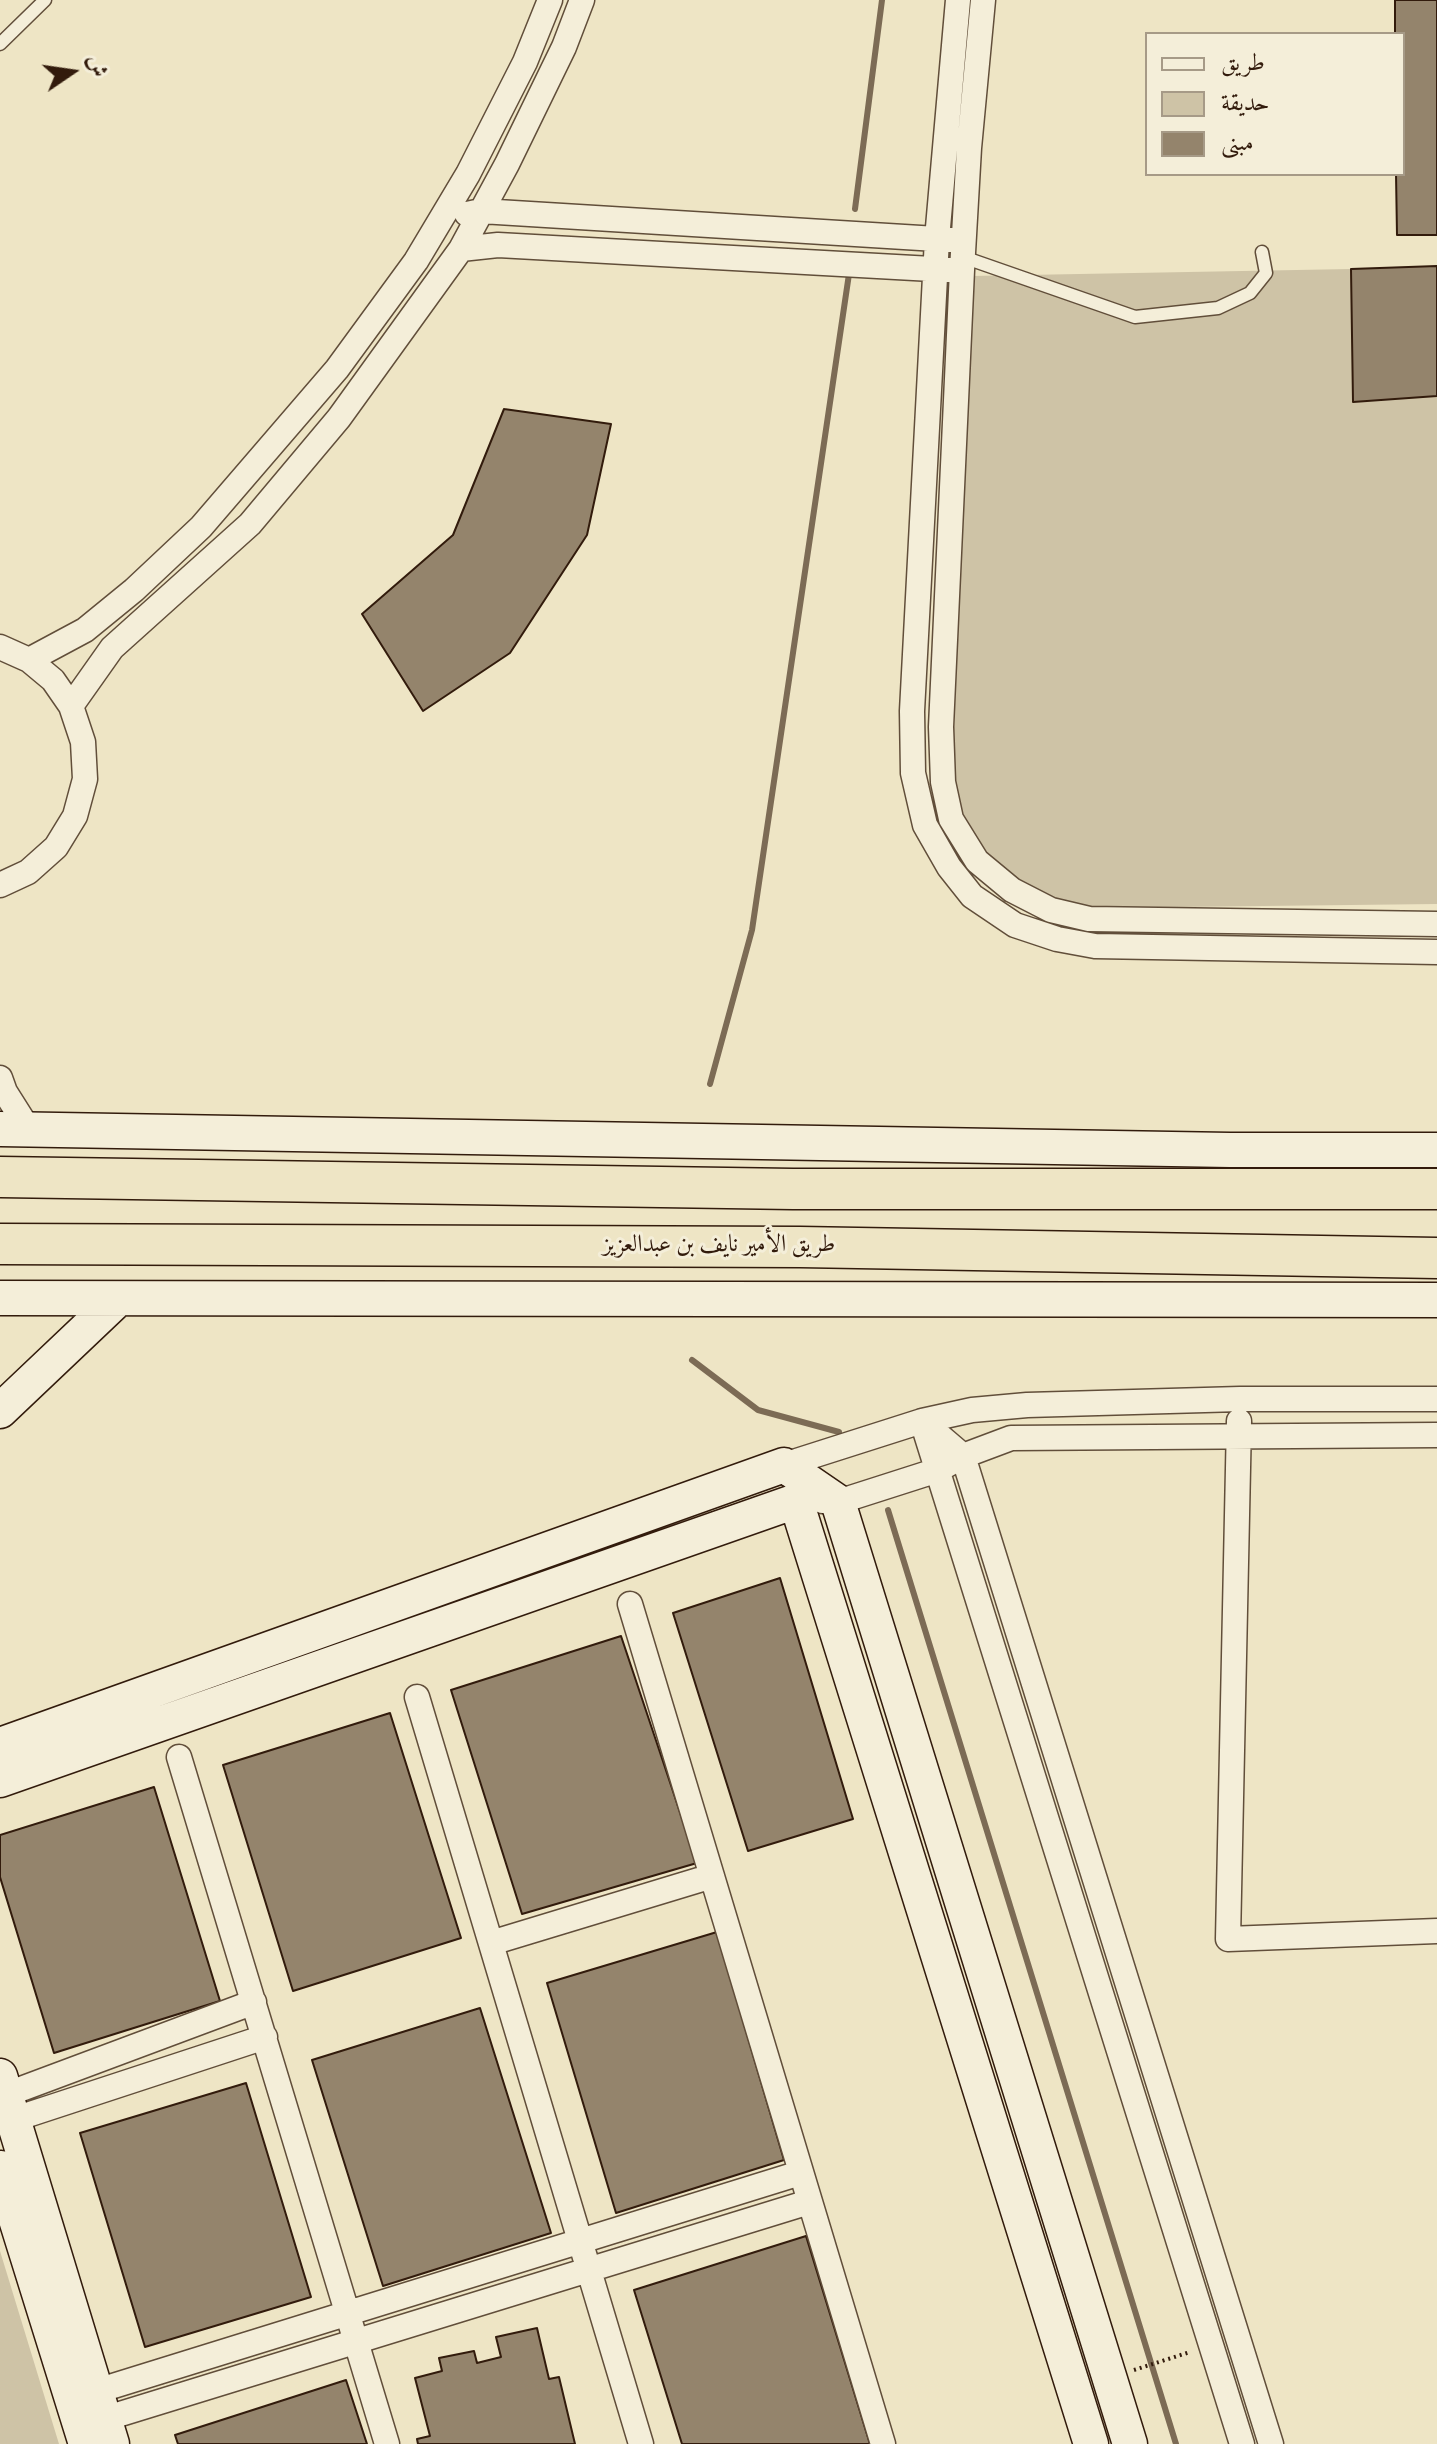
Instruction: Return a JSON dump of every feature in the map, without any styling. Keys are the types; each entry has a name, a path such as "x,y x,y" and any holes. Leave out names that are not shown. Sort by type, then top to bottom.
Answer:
{"highway":[{"path":"0,1177 793,1189 1437,1189"},
{"name":"طريق الأمير نايف بن عبدالعزيز","path":"0,1244 800,1247 1437,1258"}],"main road":[{"path":"14,1130 1199,1150 1437,1150"},
{"path":"0,1298 1434,1299"},
{"path":"0,1411 118,1299"},
{"path":"0,1745 784,1465 838,1502 1130,2444"},
{"path":"0,1780 796,1501 1091,2444"},
{"path":"6,2097 100,2425"},
{"path":"0,2168 100,2425"}],"street":[{"path":"71,706 112,648 250,524 339,418 451,234 468,174 525,62 550,0"},
{"path":"451,234 481,211 557,60 582,0"},
{"path":"958,0 937,239 912,711 913,773 925,825 949,867 972,896 1015,925 1057,939 1095,946 1437,952"},
{"path":"983,0 963,256 941,727 943,782 951,819 977,861 1012,890 1051,910 1089,919 1437,924"},
{"path":"29,660 85,630 134,590 201,527 337,369 416,261 481,211 937,239 963,256"},
{"path":"451,234 498,245 937,269 963,256"},
{"path":"0,647 29,660 53,680 71,706 83,742 85,779 75,816 56,847 24,874 0,903"},
{"path":"0,885 24,874"},
{"path":"0,1078 14,1130"},
{"path":"1437,1399 1240,1399 1027,1405 972,1410 922,1421 784,1465 796,1501 838,1502 938,1470 963,1456 1011,1438 1437,1435"},
{"path":"1240,1399 1228,1939 1437,1931"},
{"path":"922,1421 963,1456 1271,2444"},
{"path":"922,1421 1242,2444"},
{"path":"630,1604 883,2444"},
{"path":"417,1697 641,2444"},
{"path":"179,1757 387,2444"},
{"path":"491,1943 712,1876"},
{"path":"6,2097 254,2002"},
{"path":"6,2097 265,2037"},
{"path":"100,2425 348,2312 800,2173"},
{"path":"100,2425 809,2202"}],"lane":[{"path":"0,44 45,0"},
{"path":"963,256 1135,317 1218,308 1250,293 1266,273 1262,252"}],"path":[{"path":"1122,2373 1175,2356"}],"green space":[{"path":"1351,269 1353,402 1437,396 1437,904 1089,908 1053,901 1018,884 981,849 960,822 952,781 971,276"},
{"path":"0,2251 59,2444 0,2444"}],"building":[{"path":"1395,0 1437,0 1437,235 1397,235 1396,176 1405,176 1405,32 1395,32"},
{"path":"1437,266 1437,396 1353,402 1351,269"},
{"path":"504,409 611,424 587,535 510,653 423,711 362,614 453,535"},
{"path":"780,1578 853,1819 748,1851 673,1613"},
{"path":"621,1636 697,1863 522,1914 451,1690"},
{"path":"390,1713 461,1938 293,1991 223,1765"},
{"path":"154,1787 220,2001 54,2053 0,1877 0,1835"},
{"path":"717,1932 784,2160 616,2213 547,1983"},
{"path":"480,2008 551,2233 383,2286 312,2060"},
{"path":"246,2083 311,2297 145,2347 80,2133"},
{"path":"806,2236 870,2444 682,2444 634,2290"},
{"path":"537,2328 549,2379 559,2377 575,2444 418,2444 417,2439 430,2436 415,2378 442,2371 439,2358 474,2351 477,2363 501,2357 496,2337"},
{"path":"346,2380 367,2444 178,2444 175,2435"}],"waterway":[{"path":"855,209 882,0"},
{"path":"710,1084 752,930 849,274"},
{"path":"692,1360 758,1410 839,1432"},
{"path":"888,1510 1176,2444"}]}
